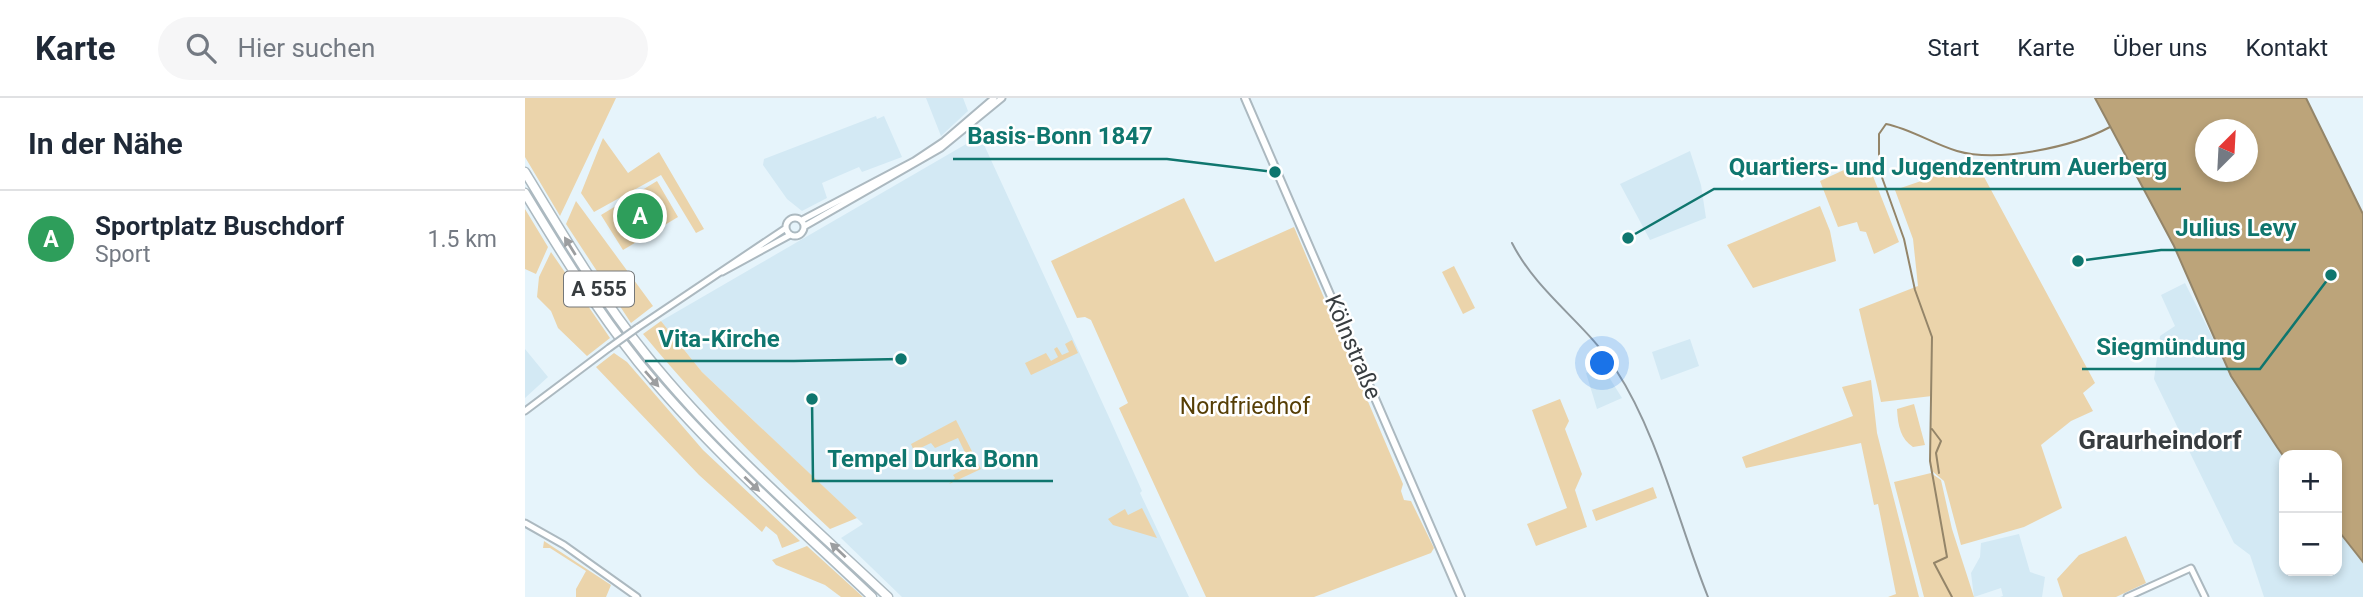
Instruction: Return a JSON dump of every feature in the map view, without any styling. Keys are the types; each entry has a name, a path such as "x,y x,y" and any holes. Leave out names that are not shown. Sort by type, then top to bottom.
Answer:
{"highway":[{"name":"A 555","path":"525,172 585,270 650,359 722,439 888,597"},
{"name":"A 555","path":"525,194 611,327 674,404 743,475 872,597"}],"main road":[{"name":"Kölnstraße","path":"1245,98 1461,597"}],"street":[{"path":"985,109 994,98"},
{"path":"716,275 790,235 800,235 804,223 941,148 985,109 1002,98"},
{"path":"525,413 637,328 786,228 791,218 804,223"},
{"path":"786,228 790,235"},
{"path":"525,523 565,545 637,597"},
{"path":"2127,597 2191,568 2205,597"}],"shaded area":[{"path":"926,98 963,98 968,111 941,136"},
{"path":"2095,98 2306,98 2363,214 2363,562 2342,535 2342,450 2279,450 2231,376 2174,246"},
{"path":"876,116 877,119 884,116 902,157 862,172 859,167 822,183 827,198 802,211 787,199 763,165 764,159"},
{"path":"980,136 1189,597 902,597 841,538 863,524 702,372 661,321"},
{"path":"1690,151 1701,185 1706,218 1650,240 1620,184"},
{"path":"2185,283 2232,376 2280,450 2279,576 2342,576 2342,536 2363,563 2363,597 2264,597 2250,555 2234,543 2154,379 2160,336 2175,326 2161,295"},
{"path":"1690,339 1699,366 1661,380 1652,352"},
{"path":"525,349 548,377 525,398"},
{"path":"1602,366 1622,398 1597,409 1586,373"},
{"path":"2019,534 2030,572 2045,577 2042,597 2000,597 2003,596 2001,588 1974,597 1971,573 1980,557 1981,543"}],"green space":[{"path":"525,98 616,98 560,216 525,157"},
{"path":"603,138 628,173 659,152 704,229 696,233 661,175 594,212 581,193"},
{"path":"1976,162 2095,383 2083,393 2093,411 2071,421 2041,445 2062,508 2024,527 1961,545 1944,481 1932,471 1930,461 1932,396 1881,402 1859,309 1918,286 1913,239 1895,190"},
{"path":"1869,166 1899,242 1874,254 1866,232 1860,231 1857,222 1838,227 1820,181 1846,169 1848,171"},
{"path":"657,181 678,217 623,250 601,215"},
{"name":"Nordfriedhof","path":"1184,198 1215,262 1294,227 1403,484 1401,491 1404,500 1411,501 1434,548 1431,553 1314,597 1206,597 1119,408 1128,403 1091,320 1085,317 1077,318 1051,261"},
{"path":"576,201 653,306 631,323 566,224"},
{"path":"1820,206 1830,231 1836,261 1753,288 1727,245"},
{"path":"525,209 548,247 536,274 525,269"},
{"path":"551,252 610,338 587,356 558,328 551,311 537,297 539,277"},
{"path":"1454,266 1475,308 1463,314 1442,272"},
{"path":"661,321 702,372 857,518 830,529 757,459 643,334"},
{"path":"1072,340 1078,353 1031,375 1025,363 1046,353 1051,361 1058,357 1054,349 1057,347 1062,355 1069,352 1065,344"},
{"path":"614,353 627,362 703,450 800,541 782,548 777,535 766,526 762,532 699,475 596,367"},
{"path":"1871,380 1877,433 1919,597 1888,597 1896,594 1878,504 1874,505 1861,443 1746,468 1742,457 1853,416 1842,387"},
{"path":"1560,399 1569,421 1565,429 1582,474 1575,490 1587,527 1536,546 1527,524 1567,508 1532,410"},
{"path":"1914,404 1925,445 1913,447 1901,432 1897,409"},
{"path":"956,420 981,469 949,484 955,478 953,475 971,465 958,438 935,448 931,443 914,451 911,444"},
{"path":"1931,473 1941,480 1952,529 1974,597 1924,597 1894,482"},
{"path":"1653,487 1657,498 1596,521 1592,510"},
{"path":"1142,508 1157,538 1113,525 1108,519 1125,509 1128,515"},
{"path":"2126,536 2146,583 2116,597 2063,597 2057,579 2079,555"},
{"path":"544,541 611,585 606,597 576,597 576,589 586,571 550,548 543,548"},
{"path":"807,546 863,597 841,597 825,585 776,565 772,560"}],"waterway":[{"path":"1952,597 1934,563 1947,557 1930,461 1932,337 1915,290 1904,239 1879,169 1879,134 1886,124 1957,151 1993,155 2056,147 2110,127"},
{"path":"1932,429 1941,441 1936,453 1939,473"}],"tram line":[{"path":"1512,243 1535,278 1604,353 1631,395 1656,451 1708,597"}],"place":[{"name":"Basis-Bonn 1847","path":"1275,172"},
{"name":"Sportplatz Buschdorf","path":"640,216"},
{"name":"Quartiers- und Jugendzentrum Auerberg","path":"1628,238"},
{"name":"Julius Levy","path":"2078,261"},
{"name":"Siegmündung","path":"2331,275"},
{"name":"Vita-Kirche","path":"901,359"},
{"name":"Tempel Durka Bonn","path":"812,399"}],"district":[{"name":"Graurheindorf","path":"2160,440"}]}
